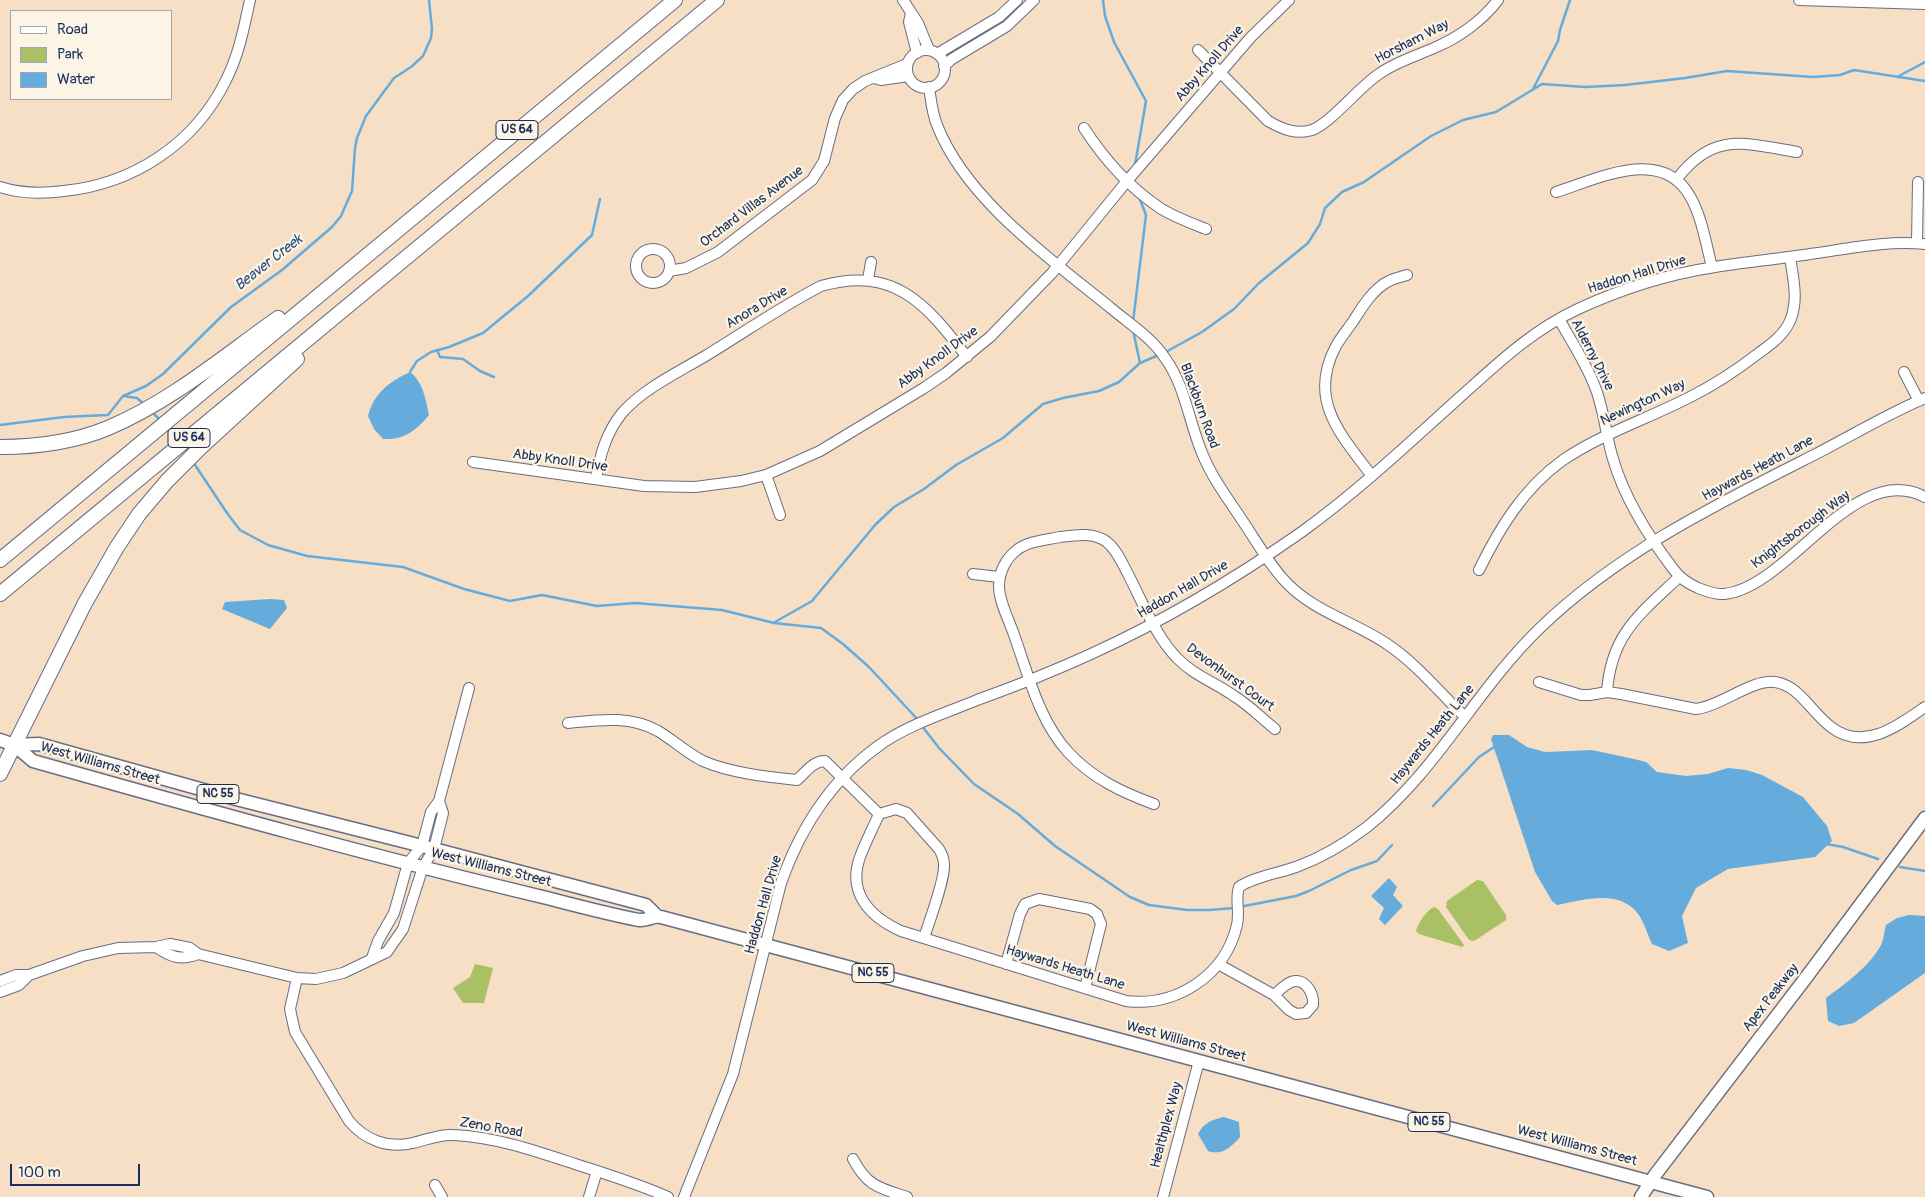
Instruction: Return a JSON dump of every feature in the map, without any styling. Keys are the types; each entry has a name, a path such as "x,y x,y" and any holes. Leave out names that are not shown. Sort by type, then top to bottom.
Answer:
{"highway":[{"name":"US 64","path":"0,560 675,0"},
{"path":"690,22 711,0"},
{"name":"US 64","path":"0,594 717,0"},
{"path":"0,447 49,444 78,438 107,428 138,413 168,396 360,260"},
{"path":"0,774 85,603 117,547 139,514 167,481 201,447 279,376 377,282"}],"main road":[{"name":"NC 55","path":"0,740 14,745"},
{"name":"West Williams Street","path":"14,745 39,744 236,799 428,847 646,905 658,916 1706,1197"},
{"name":"West Williams Street","path":"14,745 32,761 239,819 422,867 642,920 658,916"},
{"name":"Apex Peakway","path":"1641,1197 1925,818"}],"street":[{"path":"0,187 40,194 96,186 131,174 157,160 196,124 226,81 239,48 250,0"},
{"path":"903,0 933,52 942,60 944,66 939,82 929,87 916,86 908,76 907,64 910,58 917,53 933,52 999,17 1017,0"},
{"path":"944,66 1007,26 1034,0"},
{"name":"Abby Knoll Drive","path":"473,462 644,486 694,487 741,481 766,475 806,458 841,439 924,388 967,357 1016,312 1251,37 1289,0"},
{"name":"Horsham Way","path":"1198,50 1268,122 1289,131 1312,130 1325,122 1380,73 1455,36 1476,23 1498,0"},
{"path":"1799,0 1925,4"},
{"path":"911,13 909,22 917,53"},
{"name":"Orchard Villas Avenue","path":"669,266 704,260 718,252 812,180 824,161 836,112 843,100 853,89 878,74 907,64"},
{"name":"Orchard Villas Avenue","path":"874,78 881,80 908,76"},
{"name":"Blackburn Road","path":"929,87 936,124 946,146 968,178 990,204 1027,239 1142,334 1164,356 1178,380 1208,468 1283,579 1302,596 1395,650 1416,667 1465,717"},
{"path":"1084,128 1108,163 1127,181 1161,209 1206,229"},
{"path":"1676,180 1696,157 1704,151 1720,145 1738,144 1797,152"},
{"path":"1556,192 1626,170 1652,170 1676,180 1685,189 1695,207 1712,267"},
{"path":"1918,182 1921,243"},
{"name":"Haddon Hall Drive","path":"684,1197 734,1074 781,883 801,835 822,801 869,754 900,733 926,720 1030,681 1094,653 1154,623 1266,556 1307,528 1372,476 1508,354 1558,319 1608,296 1656,280 1712,267 1881,245 1921,243"},
{"name":"Newington Way","path":"1479,570 1494,539 1506,521 1534,485 1562,461 1607,435 1693,396 1749,361 1781,335 1791,319 1795,297 1790,257"},
{"path":"868,280 871,262"},
{"path":"1372,476 1342,437 1330,416 1326,398 1326,377 1336,346 1373,294 1388,281 1407,275"},
{"name":"Anora Drive","path":"596,479 601,453 608,435 622,414 641,396 809,292 834,282 868,280 898,288 921,304 967,357"},
{"name":"Alderny Drive","path":"1558,319 1593,382 1601,404 1612,456 1623,490 1654,542"},
{"path":"1904,372 1922,399"},
{"name":"Haywards Heath Lane","path":"879,814 860,857 856,874 859,892 867,907 879,920 900,931 1126,1001 1147,1002 1170,998 1192,987 1218,964 1231,942 1237,926 1240,910 1239,887 1248,882 1299,866 1341,845 1365,828 1410,788 1513,658 1564,605 1618,563 1654,542 1738,495 1922,399"},
{"path":"766,475 780,515"},
{"name":"Knightsborough Way","path":"1654,542 1679,577 1710,592 1731,593 1763,577 1831,521 1859,502 1894,490 1913,491 1925,497"},
{"name":"Devonhurst Court","path":"999,578 1003,566 1011,555 1018,548 1029,543 1078,534 1096,537 1108,543 1119,556 1171,651 1185,665 1244,703 1275,729"},
{"path":"973,574 999,578 1000,594 1030,681 1040,707 1053,732 1077,761 1097,778 1108,785 1154,804"},
{"path":"1607,692 1611,664 1625,632 1634,620 1679,577"},
{"path":"1539,682 1581,695 1590,696 1607,692 1641,696 1696,709 1717,704 1755,685 1773,682 1786,686 1798,693 1832,728 1842,734 1853,737 1867,737 1880,734 1925,707"},
{"path":"0,981 16,975 29,975 94,953 128,947 156,947 170,944 190,948 198,954 297,978 316,979 333,976 387,952 403,929 428,847 432,812 439,801 469,688"},
{"path":"568,723 611,719 628,720 656,731 703,761 756,776 797,780 819,761 826,761 879,814 896,809 907,813 939,849 943,857 944,872 924,938"},
{"path":"372,958 378,940 394,913 408,862 428,847"},
{"path":"1006,964 1020,914 1025,904 1039,899 1090,909 1097,914 1101,924 1085,988"},
{"path":"1218,964 1274,995"},
{"path":"0,992 19,985 29,975"},
{"name":"Zeno Road","path":"297,978 290,1009 295,1032 349,1120 359,1132 368,1138 392,1145 410,1144 447,1135 478,1137 523,1147 668,1197"},
{"name":"Healthplex Way","path":"1163,1197 1199,1061"},
{"path":"853,1159 860,1173 870,1183 876,1187 907,1197"},
{"path":"589,1197 597,1171"},
{"path":"435,1185 442,1197"}],"green space":[{"path":"1477,880 1483,881 1506,915 1506,920 1474,941 1469,940 1446,907 1447,901"},
{"path":"1434,907 1438,909 1464,945 1462,947 1419,934 1416,931 1428,911"},
{"path":"475,964 493,968 484,1003 463,1003 453,988 470,977"}],"water":[{"path":"410,372 421,386 429,415 409,433 397,438 383,439 374,429 368,416 371,408 383,389"},
{"path":"284,600 287,608 270,629 222,609 225,602"},
{"path":"1493,735 1509,735 1527,747 1545,752 1592,750 1634,759 1646,762 1657,772 1686,776 1708,774 1728,768 1746,770 1762,775 1803,797 1827,826 1832,841 1815,857 1728,869 1696,888 1682,916 1688,943 1669,951 1652,944 1639,915 1622,901 1601,898 1557,905 1552,901 1535,872 1491,739"},
{"path":"1389,878 1397,887 1393,895 1403,906 1385,925 1379,919 1384,908 1371,896"},
{"path":"1909,915 1925,916 1925,973 1854,1023 1839,1026 1828,1021 1826,998 1856,974 1876,953 1883,940 1886,925 1897,918"},
{"path":"1224,1117 1239,1122 1240,1137 1230,1147 1222,1151 1208,1151 1198,1134 1209,1122"}],"waterway":[{"name":"Beaver Creek","path":"0,425 64,417 108,415 123,396 146,386 163,374 231,307 282,270 332,227 341,216 352,191 355,148 366,116 394,78 411,67 423,56 431,38 429,0"},
{"path":"1103,0 1105,16 1114,42 1146,101 1135,165"},
{"path":"1533,89 1558,41 1570,0"},
{"path":"1897,77 1925,62"},
{"path":"1164,353 1202,332 1234,309 1259,283 1308,243 1320,224 1325,208 1342,192 1364,182 1431,136 1463,120 1496,112 1542,84 1585,87 1625,85 1727,71 1813,77 1840,75 1854,70 1925,81"},
{"path":"1133,322 1146,215 1139,197"},
{"path":"410,372 417,361 431,352 483,333 528,296 592,235 600,199"},
{"path":"1133,330 1140,363"},
{"path":"437,350 440,357 463,359 480,371 494,377"},
{"path":"775,622 812,601 875,525 894,507 924,489 956,465 1003,438 1043,404 1099,391 1119,382 1140,363 1159,355"},
{"path":"123,396 137,398 144,404"},
{"path":"152,412 160,420"},
{"path":"167,429 177,442"},
{"path":"193,462 240,530 268,545 307,556 403,567 464,589 510,601 542,595 597,606 635,603 722,610 774,623 821,628 869,667 919,721"},
{"path":"922,726 939,748 974,784 1018,814 1055,846 1130,897 1149,905 1187,910 1234,908"},
{"path":"1433,806 1479,757 1494,747 1496,749"},
{"path":"1826,844 1843,847 1878,859"},
{"path":"1239,907 1296,896 1309,891 1351,870 1377,861 1392,845"},
{"path":"1900,867 1925,871"}]}
